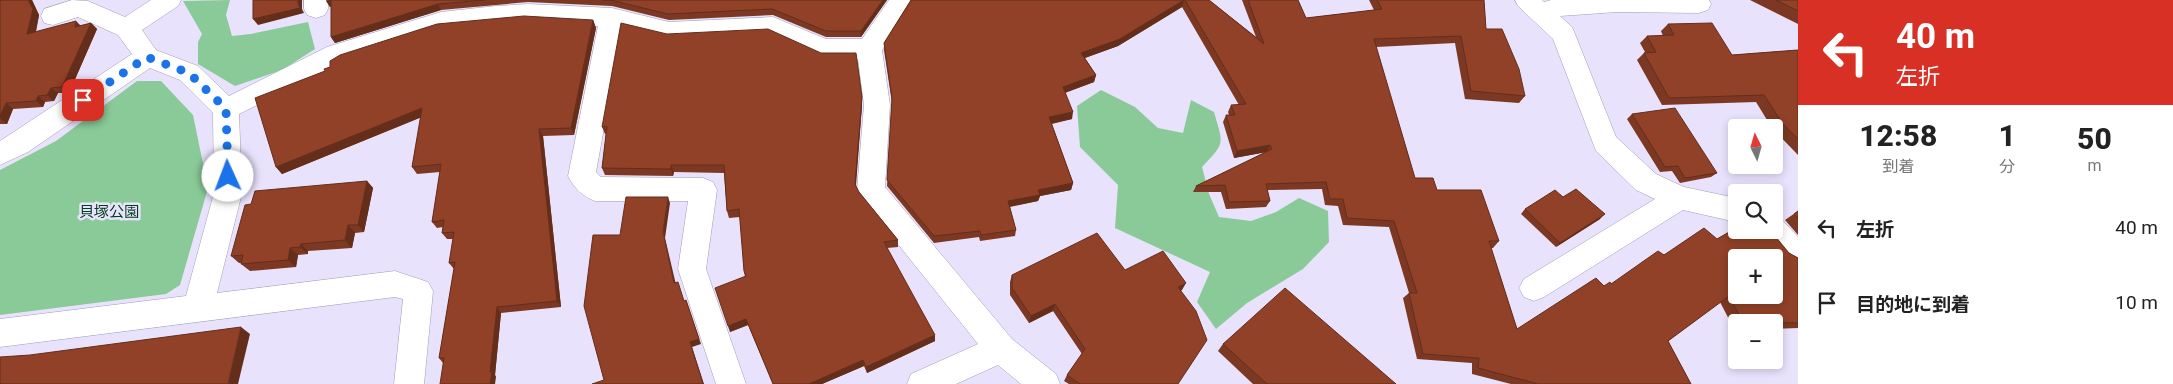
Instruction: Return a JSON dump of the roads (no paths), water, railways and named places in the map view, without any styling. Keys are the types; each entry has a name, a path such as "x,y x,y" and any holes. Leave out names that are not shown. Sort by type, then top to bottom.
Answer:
{"street":[{"path":"127,28 169,0"},
{"path":"902,0 869,49 877,105 871,190 1001,349 1045,384"},
{"path":"1534,6 1550,7 1576,2 1699,4"},
{"path":"1534,6 1563,34 1605,143 1646,182 1680,198 1728,208"},
{"path":"53,16 79,7 127,28 147,57 189,73 226,109 228,193 198,308"},
{"path":"226,109 336,54 441,21 528,12 612,18 670,31 773,26 823,49 869,49"},
{"path":"612,18 582,176 595,189 703,190 692,269 731,384"},
{"path":"0,154 19,144 147,57"},
{"path":"1534,288 1680,198"},
{"path":"1782,239 1798,256"},
{"path":"0,334 395,284 418,291 409,384"},
{"path":"922,384 1001,349"}],"park label":[{"name":"貝塚公園","path":"109,212"}]}
